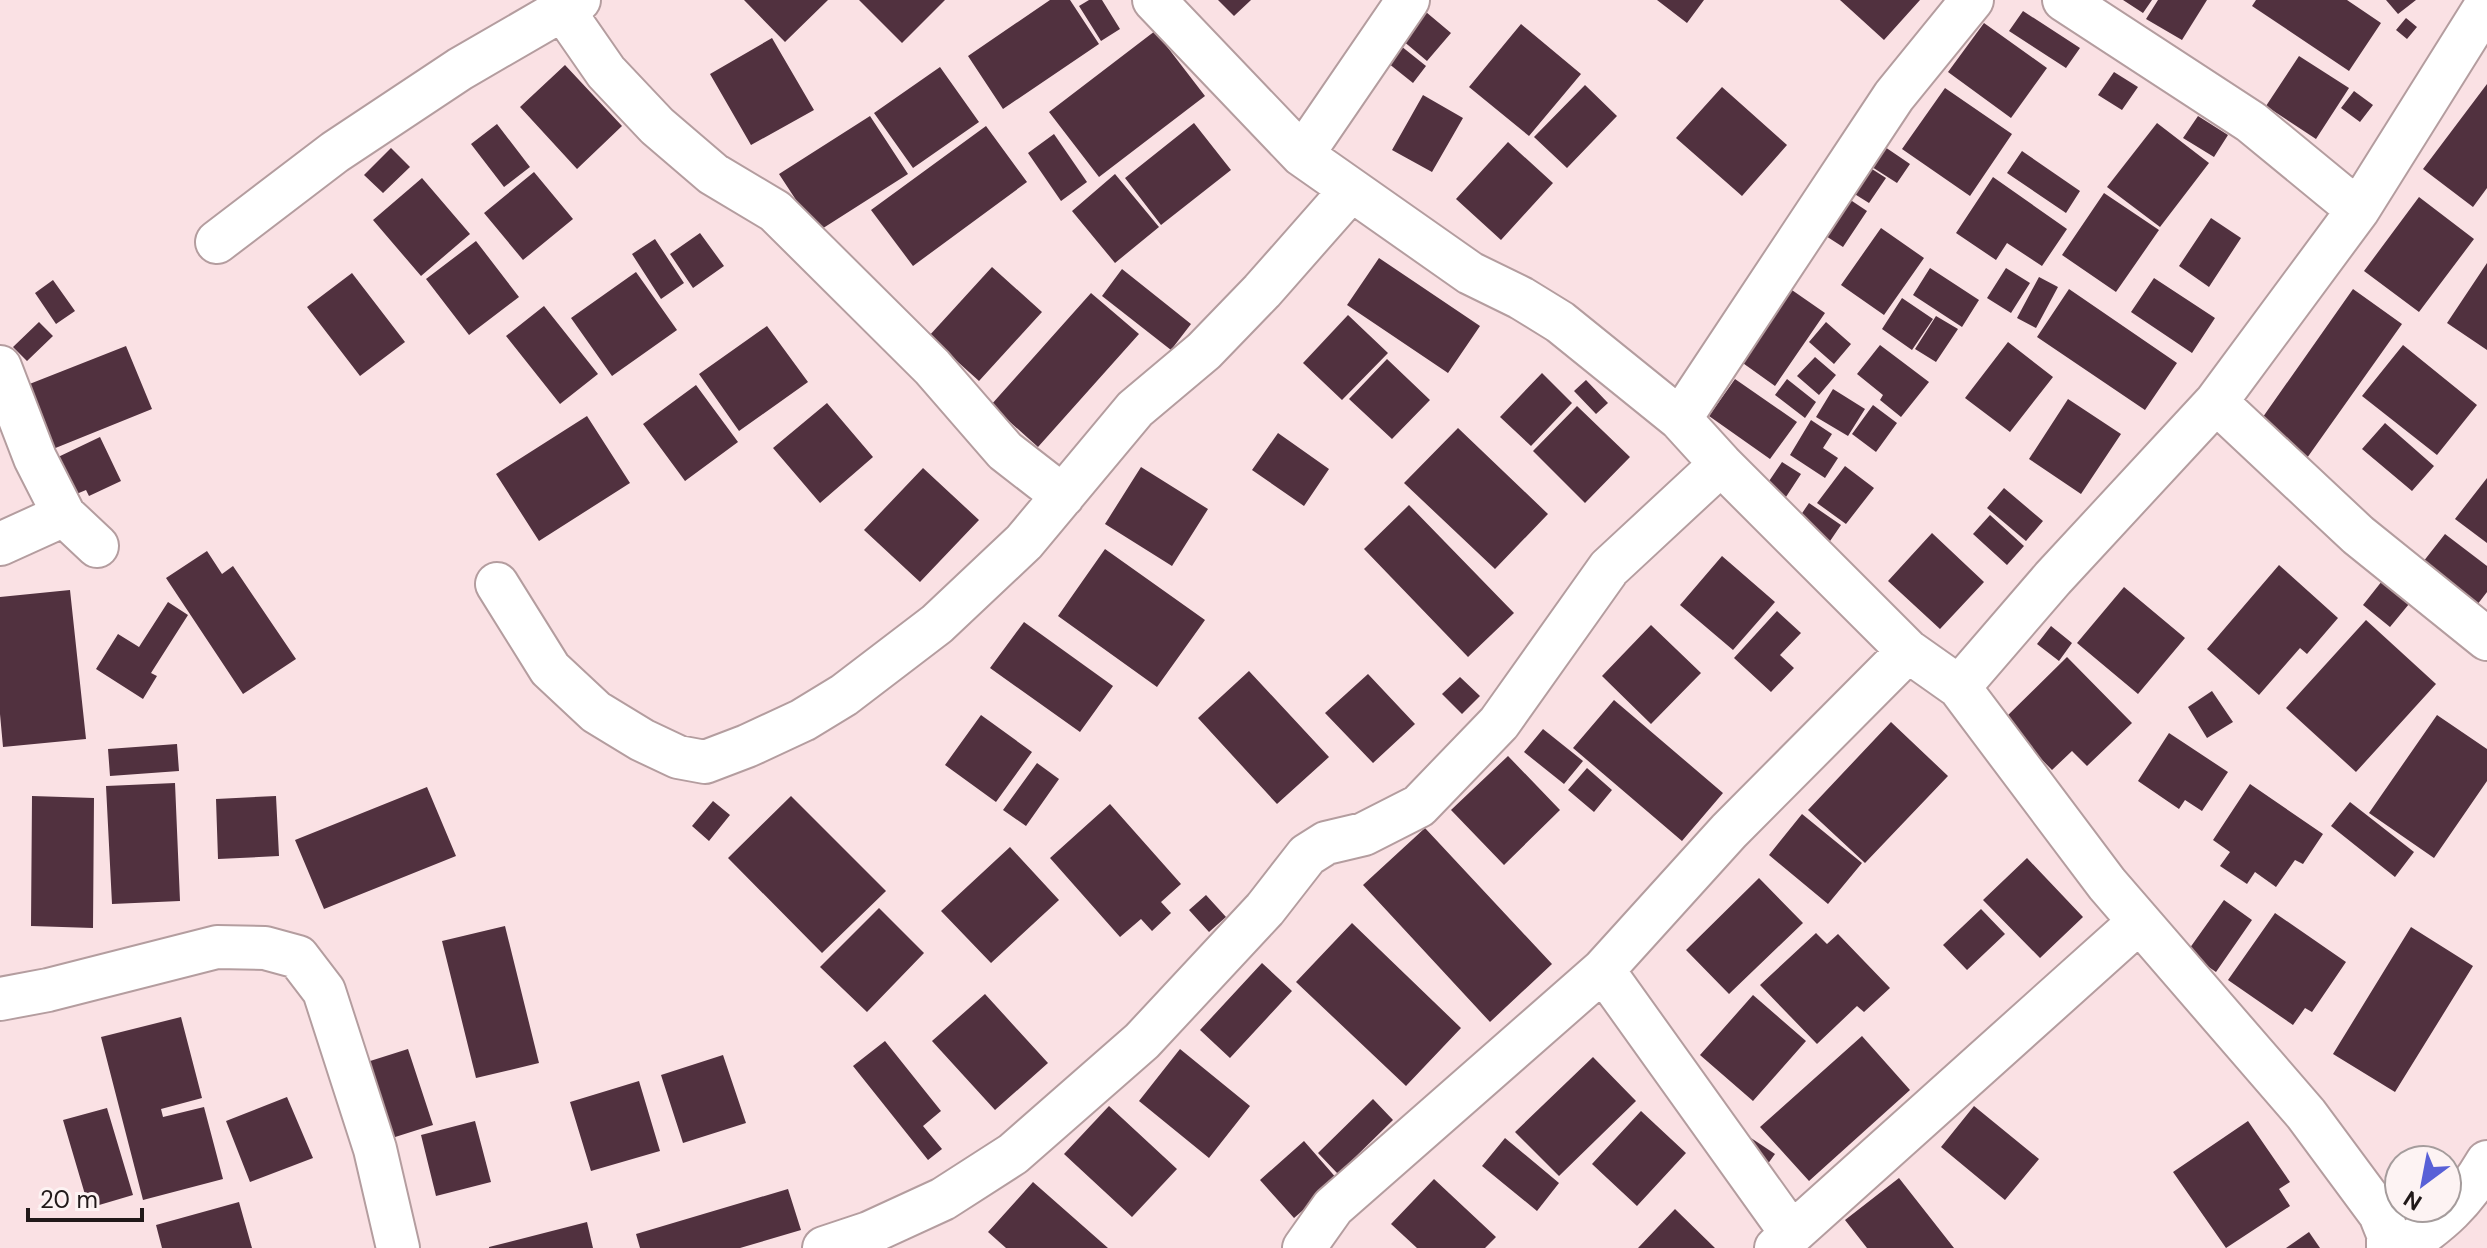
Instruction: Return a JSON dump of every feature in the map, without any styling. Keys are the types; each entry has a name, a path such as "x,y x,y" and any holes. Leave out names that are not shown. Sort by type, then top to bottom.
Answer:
{"street":[{"path":"1154,0 1302,155 1470,273 1521,298 1560,322 1680,419 1908,651 1959,687 2107,884 2306,1114 2380,1214 2388,1234 2388,1248"},
{"path":"1302,155 1408,0"},
{"path":"1680,419 1894,96 1972,0"},
{"path":"2064,0 2251,122 2358,210"},
{"path":"1959,687 2053,578 2216,402 2358,210 2487,4"},
{"path":"217,242 335,152 460,69 571,5 606,72 657,126 713,174 775,211 932,367 1005,451 1063,496"},
{"path":"497,584 550,669 596,712 678,757 705,762 747,746 803,720 844,695 937,624 1024,542 1135,409 1204,351 1351,190"},
{"path":"0,367 35,458 64,515 97,546"},
{"path":"2216,402 2358,535 2487,639"},
{"path":"824,1248 869,1233 943,1199 1013,1154 1142,1041 1265,909 1307,855 1326,843 1364,834 1419,806 1499,723 1609,568 1721,464"},
{"path":"0,544 64,515"},
{"path":"1304,1248 1333,1207 1603,970 1729,831 1908,651"},
{"path":"1603,970 1784,1241 2139,922"},
{"path":"0,999 48,990 217,947 265,948 298,957 324,991 375,1149 398,1248"},
{"path":"2403,1248 2439,1223 2457,1205 2487,1162"}],"building":[{"path":"744,0 828,0 785,42"},
{"path":"859,0 945,0 902,43"},
{"path":"1050,0 1070,0 1099,44 1003,109 968,56"},
{"path":"1089,0 1102,0 1120,29 1101,41 1079,6"},
{"path":"1218,0 1251,0 1234,16"},
{"path":"1657,0 1704,0 1687,23"},
{"path":"1840,0 1920,0 1884,40"},
{"path":"2123,0 2152,0 2143,13"},
{"path":"2158,0 2207,0 2182,40 2146,19"},
{"path":"2256,0 2347,0 2381,23 2349,71 2252,6"},
{"path":"2386,0 2416,0 2398,14"},
{"path":"2023,11 2080,48 2066,68 2009,31"},
{"path":"1426,12 1451,33 1427,61 1402,40"},
{"path":"2406,18 2417,27 2407,39 2396,30"},
{"path":"1984,23 2047,68 2011,118 1948,72"},
{"path":"1521,24 1581,74 1529,136 1469,87"},
{"path":"1155,31 1205,96 1099,177 1049,112"},
{"path":"772,38 814,110 751,145 710,74"},
{"path":"1401,46 1426,66 1413,83 1388,63"},
{"path":"2299,56 2349,88 2316,139 2266,106"},
{"path":"565,65 622,126 577,169 520,107"},
{"path":"940,67 979,122 913,168 874,113"},
{"path":"2114,72 2138,87 2122,110 2098,95"},
{"path":"2487,84 2487,188 2473,207 2423,169"},
{"path":"1585,85 1617,116 1567,168 1534,137"},
{"path":"1722,87 1787,145 1742,196 1676,138"},
{"path":"1945,88 2012,134 1970,196 1902,149"},
{"path":"2354,91 2373,105 2360,122 2341,108"},
{"path":"1423,95 1463,118 1432,172 1392,150"},
{"path":"870,116 908,174 817,232 779,174"},
{"path":"2198,116 2228,135 2214,157 2183,138"},
{"path":"1194,123 1231,170 1161,225 1125,178"},
{"path":"2157,123 2209,163 2160,227 2107,187"},
{"path":"497,124 530,167 504,187 471,144"},
{"path":"986,126 1027,182 913,266 871,210"},
{"path":"1054,134 1087,182 1061,201 1028,153"},
{"path":"1508,142 1553,183 1501,240 1456,199"},
{"path":"1885,147 1910,164 1897,183 1872,167"},
{"path":"391,148 410,167 383,193 364,175"},
{"path":"2022,151 2080,191 2066,213 2007,173"},
{"path":"1861,162 1886,178 1869,203 1845,188"},
{"path":"534,172 573,219 523,260 484,213"},
{"path":"1115,174 1159,227 1115,263 1072,211"},
{"path":"1993,177 2067,229 2042,266 2007,243 1996,260 1956,233"},
{"path":"422,178 470,234 421,276 373,220"},
{"path":"1840,193 1867,211 1843,247 1815,229"},
{"path":"2104,193 2159,230 2116,292 2062,255"},
{"path":"2419,197 2474,239 2419,312 2364,271"},
{"path":"2211,218 2241,238 2209,287 2179,266"},
{"path":"1881,228 1924,258 1884,315 1841,285"},
{"path":"700,233 724,266 693,288 670,254"},
{"path":"655,239 684,283 661,299 632,254"},
{"path":"476,241 519,297 469,335 426,279"},
{"path":"1379,258 1480,326 1448,373 1347,305"},
{"path":"2487,263 2487,350 2447,323"},
{"path":"992,267 1042,312 979,381 929,336"},
{"path":"1930,268 1979,300 1962,327 1913,295"},
{"path":"2006,268 2030,283 2011,313 1987,298"},
{"path":"1122,269 1191,324 1171,350 1102,296"},
{"path":"636,272 677,330 612,376 571,318"},
{"path":"352,273 405,342 360,376 307,307"},
{"path":"2039,277 2058,287 2036,328 2017,318"},
{"path":"2154,278 2215,318 2192,353 2131,312"},
{"path":"53,280 75,311 56,324 35,293"},
{"path":"1789,288 1825,313 1775,386 1740,361"},
{"path":"2069,289 2177,363 2145,410 2037,337"},
{"path":"2353,289 2402,324 2307,458 2258,424"},
{"path":"1091,293 1139,334 1038,447 991,405"},
{"path":"1902,298 1933,319 1912,350 1882,329"},
{"path":"544,306 598,374 560,404 506,336"},
{"path":"1348,315 1388,353 1342,400 1303,363"},
{"path":"1936,316 1958,329 1936,362 1915,349"},
{"path":"39,322 53,336 27,361 13,347"},
{"path":"1826,322 1851,344 1834,364 1809,342"},
{"path":"767,326 808,382 739,431 699,374"},
{"path":"2008,342 2053,377 2010,432 1965,398"},
{"path":"1880,345 1929,382 1901,417 1880,400 1883,395 1857,374"},
{"path":"2403,345 2477,405 2437,455 2362,396"},
{"path":"126,346 152,409 53,449 27,385"},
{"path":"1815,357 1836,375 1819,395 1797,376"},
{"path":"1387,359 1430,400 1392,439 1349,399"},
{"path":"1542,373 1572,403 1531,446 1500,417"},
{"path":"1735,379 1797,422 1770,459 1709,416"},
{"path":"1787,379 1816,402 1805,418 1775,395"},
{"path":"1586,380 1608,403 1596,414 1574,391"},
{"path":"696,385 738,442 685,481 643,424"},
{"path":"1833,389 1865,409 1848,436 1816,417"},
{"path":"2068,399 2121,434 2081,494 2029,459"},
{"path":"827,403 873,457 820,503 773,448"},
{"path":"1873,405 1897,423 1876,452 1852,434"},
{"path":"1577,406 1630,457 1585,503 1533,451"},
{"path":"587,416 630,483 539,541 496,474"},
{"path":"1811,420 1832,434 1823,448 1838,458 1825,478 1790,455"},
{"path":"2385,423 2434,466 2412,491 2362,449"},
{"path":"1458,428 1548,514 1495,569 1404,483"},
{"path":"1278,433 1329,469 1304,506 1252,470"},
{"path":"100,437 121,481 89,496 86,490 74,495 56,458"},
{"path":"1782,462 1801,474 1784,500 1765,487"},
{"path":"1845,466 1874,488 1846,524 1817,503"},
{"path":"1141,467 1208,509 1172,566 1105,524"},
{"path":"923,468 979,520 920,582 864,530"},
{"path":"2487,478 2487,543 2455,519"},
{"path":"2004,488 2043,521 2026,541 1987,508"},
{"path":"1809,503 1841,525 1826,547 1794,525"},
{"path":"1409,505 1514,613 1468,657 1364,549"},
{"path":"1990,515 2024,546 2007,565 1973,534"},
{"path":"1932,533 1984,582 1940,629 1888,581"},
{"path":"2445,534 2487,566 2487,592 2477,605 2423,562"},
{"path":"1105,549 1205,620 1157,687 1058,616"},
{"path":"207,551 222,574 233,566 296,659 243,694 166,578"},
{"path":"1722,556 1775,602 1733,650 1680,605"},
{"path":"2279,565 2338,618 2307,654 2300,648 2259,695 2207,649"},
{"path":"2382,581 2409,604 2390,627 2363,605"},
{"path":"2124,587 2185,638 2138,694 2077,643"},
{"path":"70,590 86,739 3,747 0,597"},
{"path":"168,602 188,615 151,673 157,676 143,699 96,669 118,634 139,647"},
{"path":"1777,611 1801,633 1780,655 1794,668 1771,692 1734,658"},
{"path":"2366,620 2436,684 2356,772 2286,708"},
{"path":"1024,622 1113,686 1080,732 990,668"},
{"path":"1651,625 1701,673 1651,724 1602,676"},
{"path":"2051,626 2072,643 2059,661 2037,644"},
{"path":"2067,657 2132,723 2087,766 2072,751 2052,770 2003,720"},
{"path":"1249,671 1329,757 1277,804 1198,718"},
{"path":"1368,674 1415,724 1373,763 1325,713"},
{"path":"1460,677 1480,696 1462,714 1442,694"},
{"path":"2212,691 2233,722 2207,738 2188,707"},
{"path":"1614,700 1723,793 1682,841 1573,748"},
{"path":"981,715 1032,752 996,802 945,765"},
{"path":"2437,715 2487,749 2487,781 2434,858 2369,813"},
{"path":"1891,722 1948,776 1865,863 1808,810"},
{"path":"1543,729 1583,761 1564,784 1524,752"},
{"path":"2169,733 2228,772 2202,811 2185,800 2179,809 2138,781"},
{"path":"177,744 179,771 110,776 108,749"},
{"path":"1508,756 1560,810 1504,865 1451,810"},
{"path":"1037,763 1059,779 1026,826 1003,810"},
{"path":"1587,768 1612,790 1594,812 1568,790"},
{"path":"175,783 180,901 112,904 106,786"},
{"path":"2250,784 2323,834 2303,864 2295,860 2276,887 2255,872 2247,884 2220,866 2230,852 2213,840"},
{"path":"427,787 456,856 324,909 295,840"},
{"path":"32,796 94,798 93,928 31,926"},
{"path":"276,796 279,856 218,859 216,799"},
{"path":"791,796 886,891 822,953 728,858"},
{"path":"713,801 730,815 709,841 692,826"},
{"path":"2350,802 2414,852 2395,877 2331,826"},
{"path":"1110,804 1181,884 1161,902 1171,913 1152,931 1141,919 1120,937 1050,858"},
{"path":"1802,814 1862,863 1828,904 1769,855"},
{"path":"1425,828 1552,964 1490,1022 1363,885"},
{"path":"1010,847 1059,900 991,963 941,911"},
{"path":"2027,858 2083,917 2040,958 1983,900"},
{"path":"1759,878 1803,923 1729,994 1686,950"},
{"path":"1206,895 1226,917 1209,932 1189,910"},
{"path":"2224,900 2252,920 2216,972 2187,952"},
{"path":"879,908 924,953 867,1012 820,967"},
{"path":"1981,909 2005,934 1967,970 1943,945"},
{"path":"2275,913 2346,962 2312,1012 2305,1008 2293,1025 2228,980"},
{"path":"1352,923 1461,1028 1406,1086 1296,982"},
{"path":"505,926 539,1063 476,1078 442,941"},
{"path":"2411,927 2473,966 2395,1092 2333,1054"},
{"path":"1816,933 1827,944 1838,934 1890,988 1864,1012 1857,1006 1817,1044 1760,985"},
{"path":"1262,963 1292,991 1230,1058 1200,1030"},
{"path":"985,994 1048,1063 995,1110 932,1041"},
{"path":"1753,995 1806,1041 1753,1101 1700,1055"},
{"path":"181,1017 202,1098 161,1109 163,1117 204,1107 223,1179 143,1200 101,1037"},
{"path":"1862,1036 1910,1090 1809,1181 1760,1127"},
{"path":"885,1041 941,1111 923,1126 942,1149 928,1160 853,1066"},
{"path":"408,1049 433,1125 392,1138 367,1062"},
{"path":"1180,1049 1250,1106 1209,1158 1139,1101"},
{"path":"723,1055 746,1123 683,1143 661,1075"},
{"path":"1593,1057 1636,1101 1559,1176 1515,1132"},
{"path":"639,1081 660,1151 591,1171 570,1102"},
{"path":"287,1097 313,1158 250,1182 226,1121"},
{"path":"1373,1099 1393,1120 1338,1174 1318,1153"},
{"path":"1109,1106 1177,1169 1132,1217 1064,1154"},
{"path":"1974,1106 2039,1159 2005,1200 1941,1147"},
{"path":"107,1108 133,1195 89,1208 63,1120"},
{"path":"1641,1111 1686,1153 1637,1206 1592,1164"},
{"path":"475,1121 491,1182 436,1196 421,1135"},
{"path":"2248,1121 2290,1182 2279,1189 2290,1206 2226,1248 2173,1172"},
{"path":"1505,1138 1559,1183 1537,1211 1482,1166"},
{"path":"1751,1138 1775,1154 1762,1172 1739,1156"},
{"path":"1304,1141 1338,1180 1294,1218 1260,1180"},
{"path":"1899,1178 1954,1248 1867,1248 1845,1220"},
{"path":"1434,1179 1496,1237 1485,1248 1417,1248 1391,1224"},
{"path":"1033,1182 1108,1248 1006,1248 988,1232"},
{"path":"788,1189 801,1230 740,1248 640,1248 636,1234"},
{"path":"239,1202 252,1248 162,1248 156,1225"},
{"path":"1675,1209 1715,1248 1638,1248"},
{"path":"587,1222 593,1248 489,1248 489,1247"},
{"path":"2309,1232 2320,1248 2286,1248"}]}
